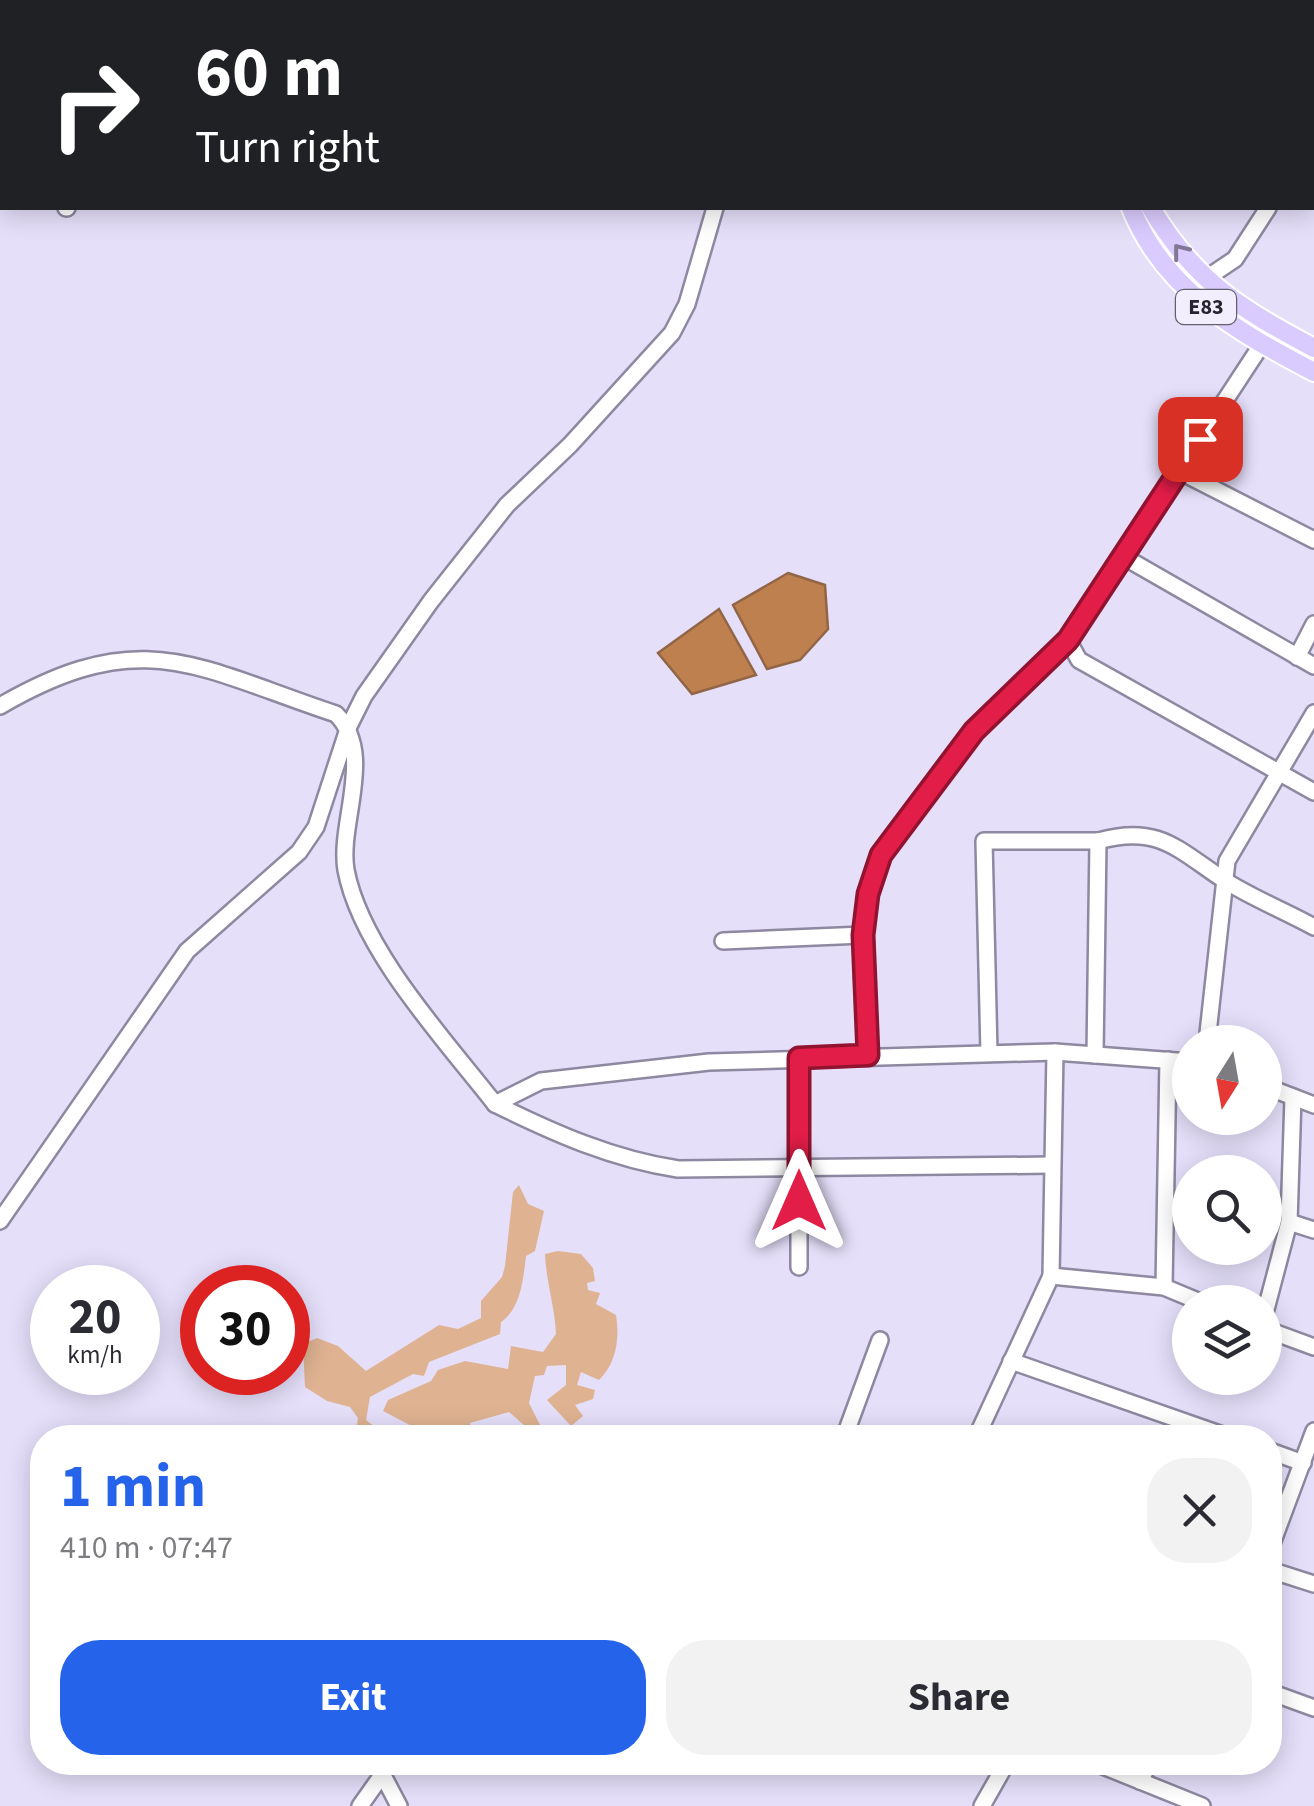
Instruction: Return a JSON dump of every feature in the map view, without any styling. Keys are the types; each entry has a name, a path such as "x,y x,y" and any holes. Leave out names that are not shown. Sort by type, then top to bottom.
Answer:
{"main road":[{"name":"E83","path":"1132,210 1142,236 1186,292 1262,344 1314,372"},
{"name":"E83","path":"1153,210 1176,249 1204,280 1242,309 1314,348"}],"street":[{"path":"0,1221 187,951 299,852 316,826 349,726 364,696 478,539 672,332 687,304 714,210"},
{"path":"1186,292 1235,260 1267,210"},
{"path":"868,1055 863,935 868,894 881,855 974,731 1068,640 1262,344"},
{"path":"1180,471 1314,540"},
{"path":"1124,558 1314,666"},
{"path":"1297,656 1314,624"},
{"path":"1068,640 1078,660 1314,792"},
{"path":"0,706 72,672 125,659 179,660 232,674 336,714 349,726 354,791 346,869 359,908 388,963 495,1104 563,1137 638,1163 678,1169 1052,1165"},
{"path":"1209,1025 1224,880 1234,846 1314,712"},
{"path":"989,1053 984,841 1098,841 1125,834 1167,839 1224,880 1314,926"},
{"path":"1095,1055 1098,841"},
{"path":"723,941 863,935"},
{"path":"495,1104 541,1081 709,1062 1056,1052 1172,1060"},
{"path":"982,1425 1051,1276 1056,1052"},
{"path":"799,1058 799,1267"},
{"path":"1164,1286 1168,1060"},
{"path":"1282,1093 1314,1105"},
{"path":"1272,1285 1289,1222 1293,1097"},
{"path":"1289,1222 1314,1230"},
{"path":"1051,1276 1172,1290"},
{"path":"1282,1336 1314,1348"},
{"path":"849,1425 880,1340"},
{"path":"1011,1361 1194,1425"},
{"path":"1282,1517 1314,1430"},
{"path":"1282,1455 1303,1462"},
{"path":"1282,1574 1314,1584"},
{"path":"1282,1696 1314,1708"},
{"path":"360,1806 376,1775"},
{"path":"382,1775 399,1806"},
{"path":"982,1806 1000,1775"},
{"path":"1125,1775 1202,1806"},
{"path":"1140,1781 1143,1775"}],"shaded area":[{"path":"788,573 825,585 828,629 800,660 767,669 733,605"},
{"path":"719,609 756,675 692,694 658,653"},
{"path":"519,1185 528,1204 544,1211 535,1251 526,1256 520,1293 501,1322 500,1334 429,1362 424,1376 413,1374 370,1397 366,1420 372,1425 357,1425 358,1418 350,1407 327,1401 310,1390 310,1341 317,1338 338,1346 366,1371 439,1325 458,1329 481,1318 481,1301 502,1277 513,1192"},
{"path":"545,1254 581,1254 593,1268 595,1281 587,1283 588,1290 600,1293 596,1304 616,1315 617,1342 609,1366 599,1380 581,1372 577,1385 595,1390 593,1399 575,1405 583,1416 570,1425 547,1400 566,1385 566,1365 547,1366 544,1375 535,1376 529,1403 540,1425 524,1425 509,1412 471,1425 410,1425 383,1411 388,1400 431,1381 438,1370 465,1361 508,1369 511,1346 543,1352 556,1334"}],"route":[{"path":"799,1201 799,1058 868,1055 863,935 868,894 881,855 974,731 1068,640 1200,439"}]}
